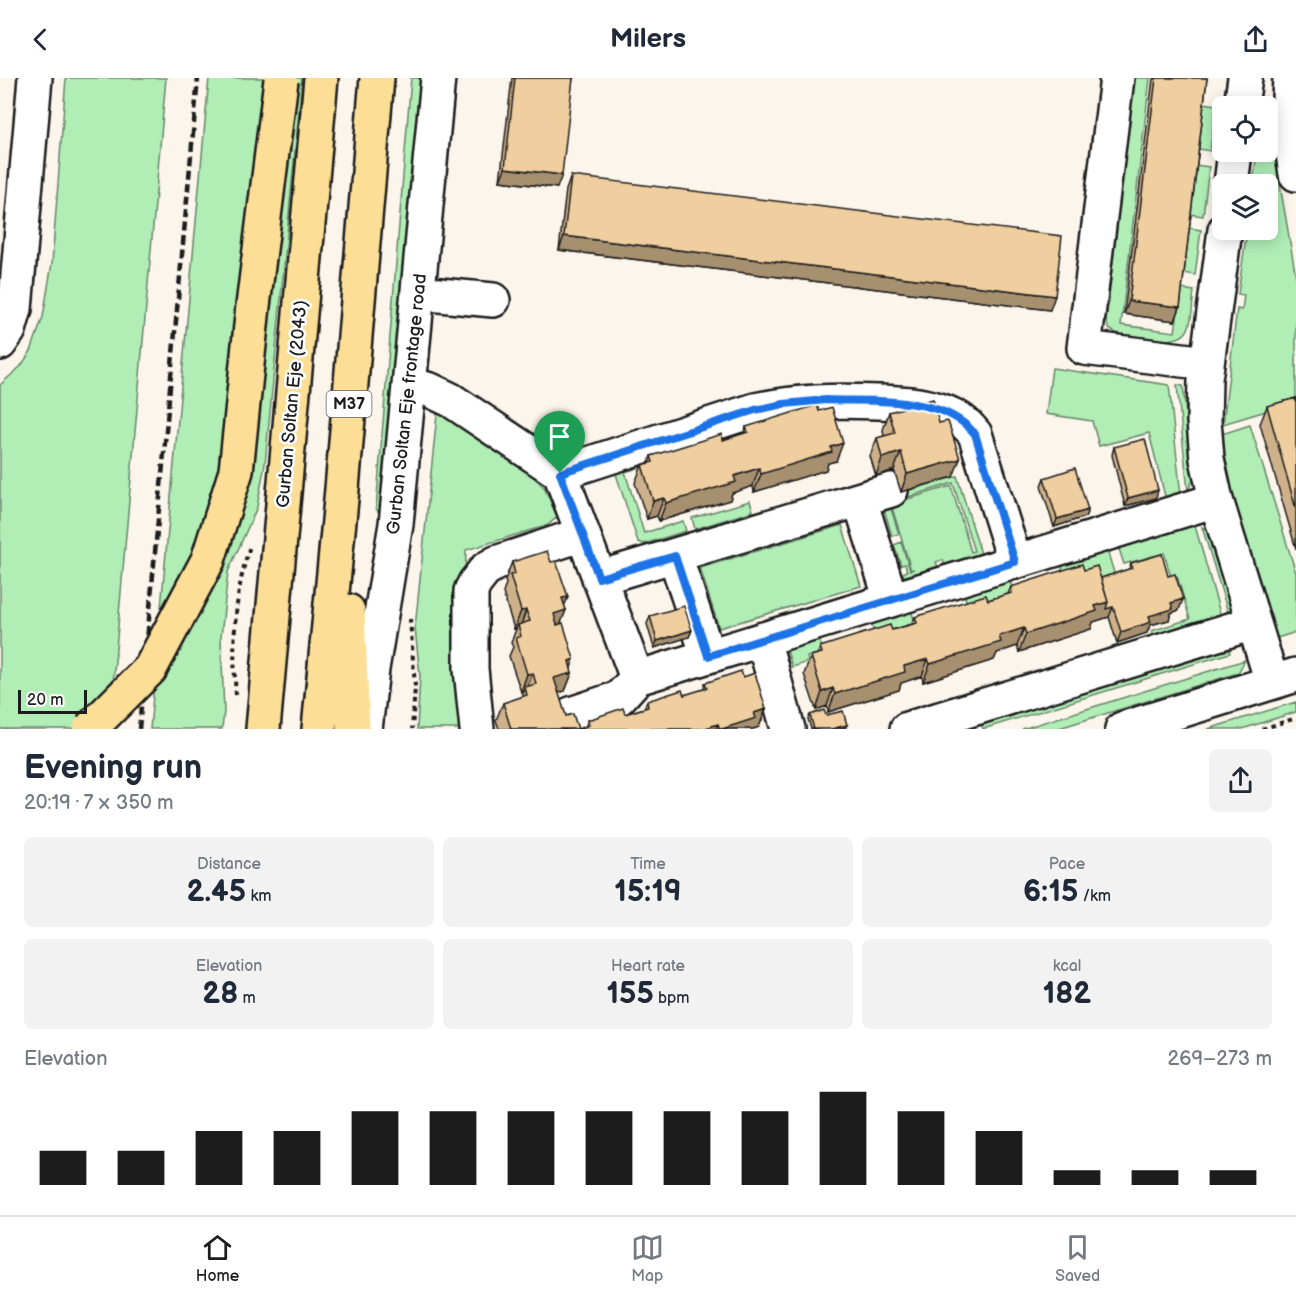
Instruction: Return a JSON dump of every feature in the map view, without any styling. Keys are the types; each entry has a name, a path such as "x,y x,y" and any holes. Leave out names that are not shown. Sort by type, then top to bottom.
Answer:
{"highway":[{"name":"Gurban Soltan Eje (2043)","path":"263,729 321,78"},
{"name":"M37","path":"319,729 377,78"},
{"path":"90,729 150,669 208,560 236,471 253,306 281,79"},
{"path":"342,489 353,729"}],"street":[{"path":"0,343 9,330 15,309 35,78"},
{"name":"Gurban Soltan Eje frontage road","path":"365,729 372,669 396,524 438,78"},
{"path":"1118,78 1084,348 1207,363"},
{"path":"1242,96 1245,78"},
{"path":"1290,78 1288,119 1296,174"},
{"path":"1122,729 1284,678 1253,623 1216,501 1208,459 1204,421 1205,380 1224,240"},
{"path":"418,293 493,300"},
{"path":"410,384 452,400 560,473 637,678"},
{"path":"560,473 755,410 784,404 826,400 918,404 954,416 968,425 975,434 1015,562"},
{"path":"599,578 891,490"},
{"path":"860,500 891,600"},
{"path":"572,714 619,698 637,678 1216,501"},
{"path":"477,729 471,669 471,603 474,583 486,569 496,563 583,534"},
{"path":"675,556 708,656"},
{"path":"907,729 1253,623"},
{"path":"763,639 788,729"}],"path":[{"path":"1262,729 1296,718"}],"green space":[{"path":"66,78 166,78 109,729 0,729 0,385 21,366 31,351 43,317 52,263"},
{"path":"209,78 302,78 265,464 257,507 228,572 221,637 224,711 222,729 150,729"},
{"path":"411,78 424,78 381,515 376,509"},
{"path":"1134,78 1150,78 1121,325 1175,332 1181,289 1194,291 1188,329 1183,335 1166,340 1116,333 1109,329 1106,321"},
{"path":"1203,103 1212,104 1210,151 1198,149"},
{"path":"1256,162 1276,162 1296,277 1296,402 1223,424 1237,309 1242,310 1244,295 1238,294 1246,240 1278,240 1278,174 1254,174"},
{"path":"1195,165 1209,167 1203,216 1189,214"},
{"path":"1188,228 1201,230 1195,275 1183,273"},
{"path":"1052,368 1169,385 1181,496 1166,500 1149,433 1099,446 1092,421 1046,414"},
{"path":"1177,385 1183,386 1193,479 1188,491"},
{"path":"438,405 533,476 544,487 557,517 548,525 466,550 462,663 464,729 417,729 420,676 415,628"},
{"path":"1250,425 1296,573 1296,632 1277,638 1236,511 1225,459 1222,434"},
{"path":"726,429 729,440 625,472 644,533 683,521 686,531 644,544 638,542 615,471"},
{"path":"957,476 982,557 945,568 943,560 936,562 939,570 905,581 903,573 907,571 905,564 901,565 894,545 901,542 911,570 891,504 951,486 971,552 974,551 953,483 889,503 899,534 892,536 881,499"},
{"path":"750,501 753,511 695,529 692,518"},
{"path":"842,525 861,586 719,628 700,568"},
{"path":"1195,526 1224,627 1155,647 1151,631 1190,619 1177,576 1171,577 1164,553 1124,564 1118,546"},
{"path":"1202,527 1209,531 1234,613 1231,622"},
{"path":"1107,550 1115,576 1097,581 1065,578 1061,563"},
{"path":"1010,580 1015,599 968,608 964,593"},
{"path":"911,610 916,625 875,637 871,622"},
{"path":"819,638 823,652 807,657 808,662 792,667 786,647"},
{"path":"1227,644 1230,653 983,729 980,720"},
{"path":"1245,660 1238,673 1056,729 1022,729"},
{"path":"1296,702 1296,712 1242,729 1208,729"}],"building":[{"path":"515,78 573,78 562,175 505,168"},
{"path":"1156,78 1207,78 1180,307 1129,301"},
{"path":"571,176 1062,236 1055,296 564,236"},
{"path":"1296,398 1296,509 1267,406"},
{"path":"933,399 939,423 948,421 960,459 907,474 901,452 882,458 877,438 895,433 889,412"},
{"path":"817,405 819,411 832,407 843,443 831,447 832,452 761,474 759,468 734,476 736,482 666,503 664,498 653,501 642,465 653,462 651,456 722,434 723,440 748,432 746,427"},
{"path":"1145,439 1158,490 1128,498 1114,447"},
{"path":"1075,468 1088,510 1057,519 1044,478"},
{"path":"547,551 551,562 556,561 568,597 562,598 566,610 554,614 557,625 563,623 574,659 569,661 572,673 554,678 566,716 573,714 578,729 511,729 503,703 527,695 525,687 536,684 533,673 527,674 516,638 521,636 518,625 530,621 526,610 521,611 510,575 515,574 512,562"},
{"path":"1162,554 1168,576 1175,574 1183,599 1171,603 1173,609 1149,616 1151,622 1121,632 1113,607 1106,609 1108,602 1101,578 1132,568 1131,563"},
{"path":"1082,564 1084,570 1097,566 1108,602 1095,606 1097,611 1026,634 1024,628 999,636 1001,642 930,664 928,659 904,666 905,672 835,694 833,688 822,692 811,656 822,653 820,647 890,625 892,630 917,623 915,617 986,595 988,600 1012,593 1011,587"},
{"path":"684,606 692,630 657,641 650,616"},
{"path":"741,671 743,677 755,673 766,709 754,713 756,718 722,729 718,724 703,729 578,729 589,725 588,720 623,708 625,714 648,707 647,701 682,690 684,695 707,688 705,683"},
{"path":"824,710 826,715 843,711 847,725 831,729 814,729 810,715"}],"railway":[{"path":"139,729 198,78"}],"route":[{"path":"826,400 918,404 954,416 968,425 975,434 1015,562 708,656 675,556 599,578 560,473 755,410 784,404 826,400"}]}
